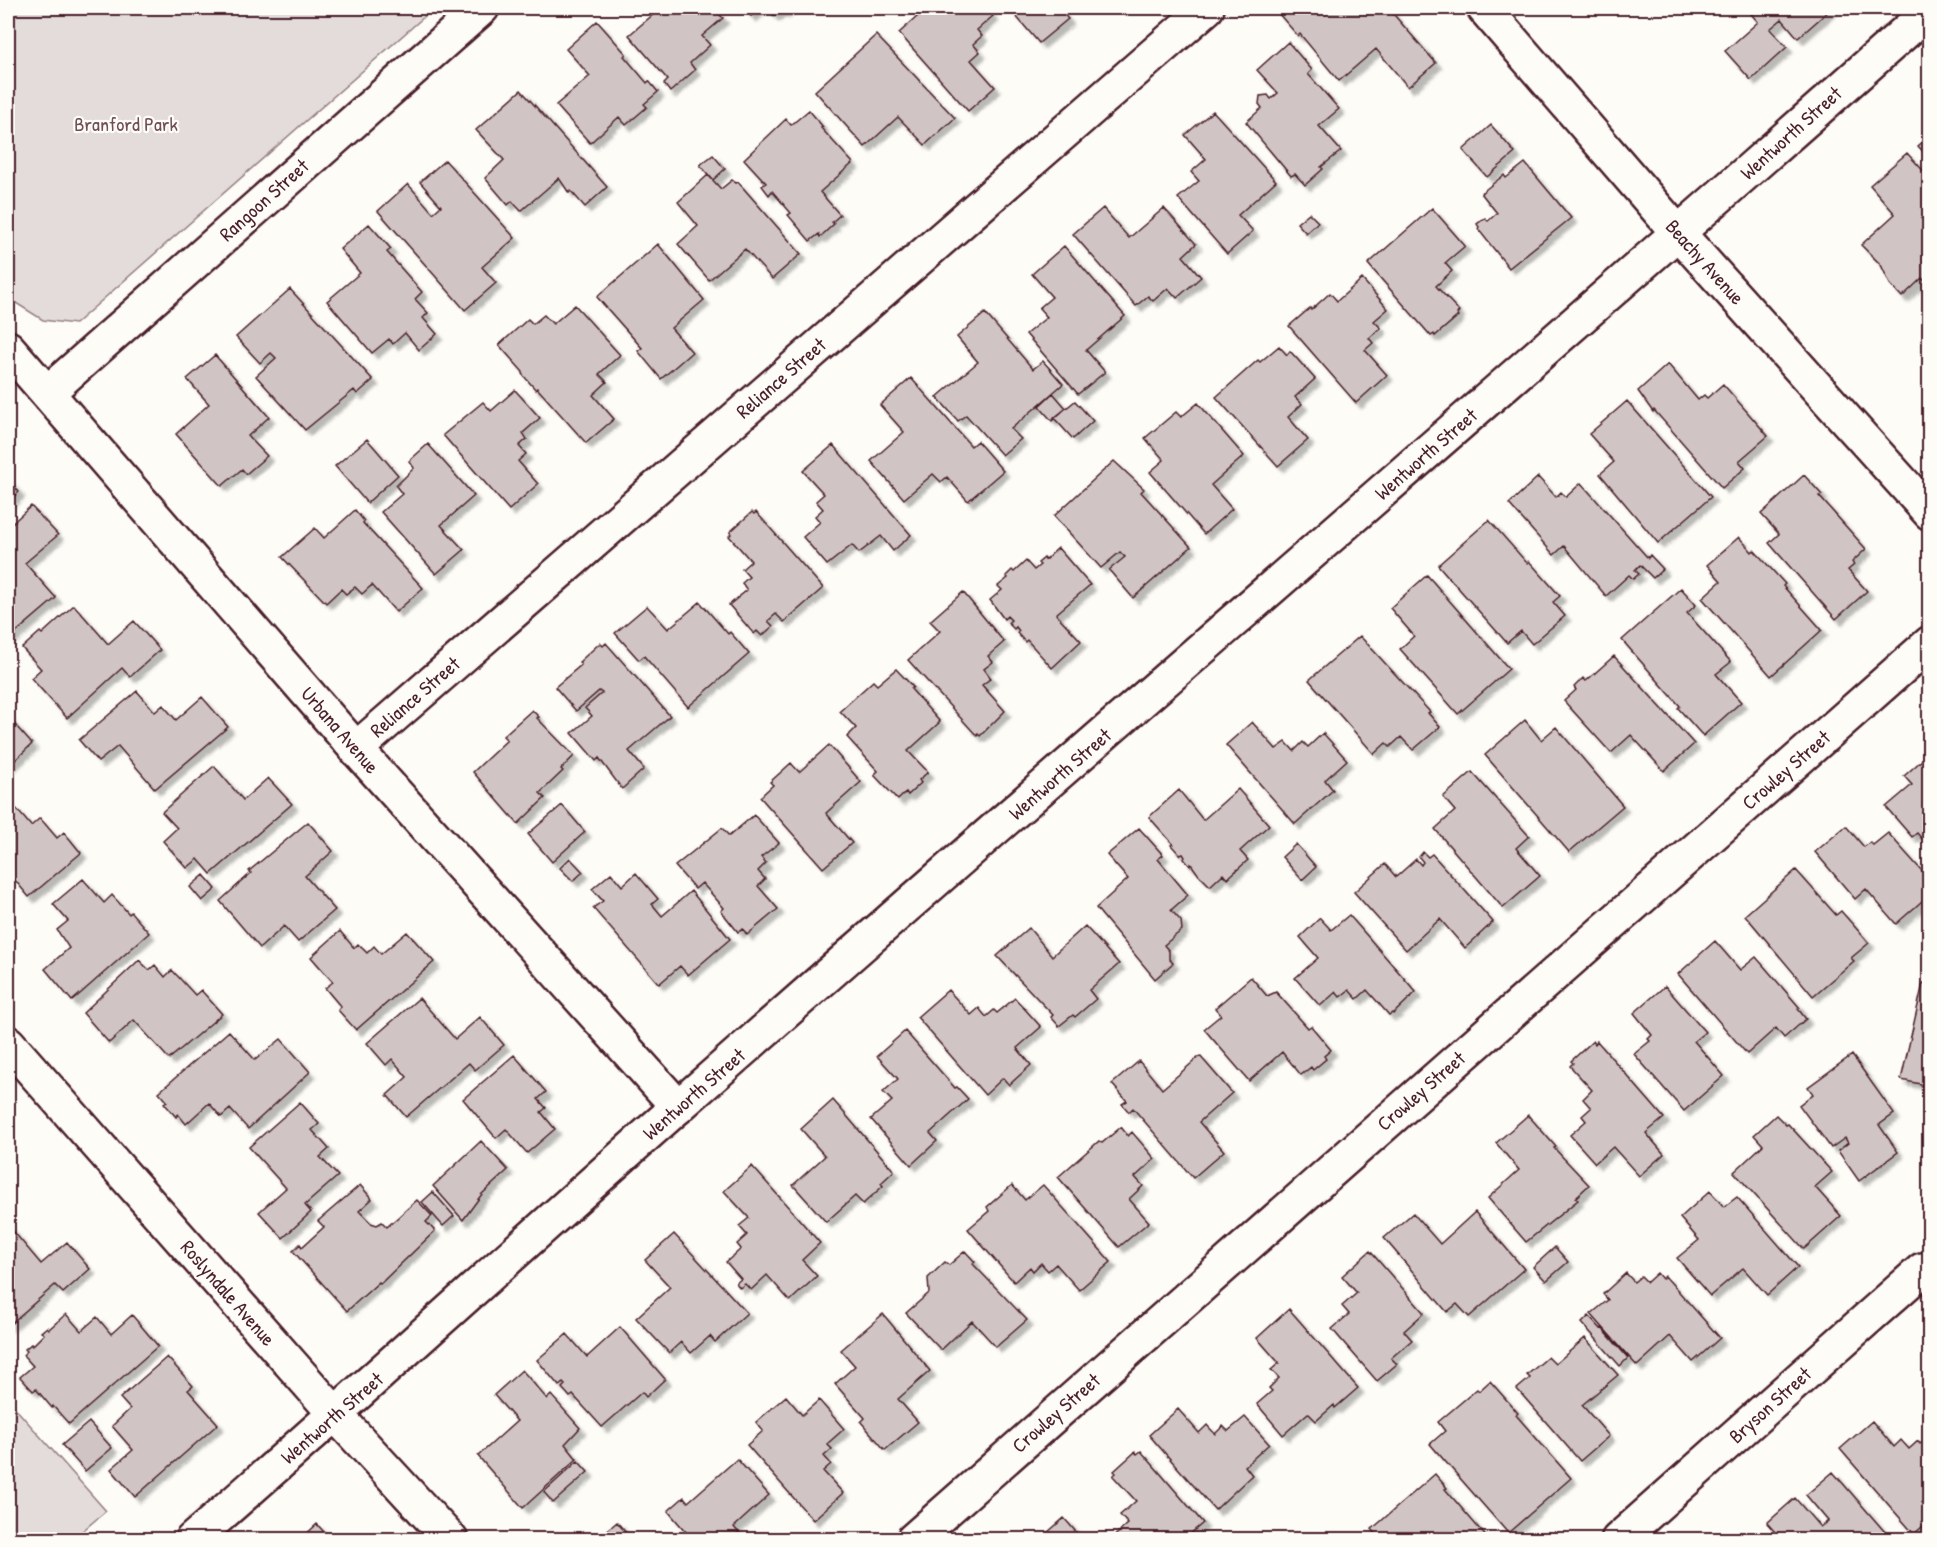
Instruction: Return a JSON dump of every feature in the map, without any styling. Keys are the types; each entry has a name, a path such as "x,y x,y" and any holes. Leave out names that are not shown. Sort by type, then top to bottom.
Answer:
{"street":[{"name":"Rangoon Street","path":"47,393 482,8"},
{"name":"Reliance Street","path":"356,749 1207,8"},
{"name":"Beachy Avenue","path":"1484,8 1679,234 1929,513"},
{"name":"Wentworth Street","path":"192,1539 336,1415 678,1107 1679,234 1929,10"},
{"name":"Urbana Avenue","path":"8,348 356,749 678,1107"},
{"name":"Crowley Street","path":"913,1539 1929,644"},
{"name":"Roslyndale Avenue","path":"8,1043 336,1415 451,1539"},
{"name":"Bryson Street","path":"1618,1539 1922,1270"}],"green space":[{"name":"Branford Park","path":"8,8 434,8 75,324 43,320 8,298"},
{"path":"8,1400 106,1511 73,1539 8,1539"}],"building":[{"path":"661,8 713,8 723,18 702,36 710,45 690,63 695,70 670,92 664,84 668,80 629,35"},
{"path":"743,8 760,8 751,16"},
{"path":"766,8 790,8 783,13 781,10 774,16"},
{"path":"927,8 986,8 993,16 977,30 982,36 973,44 980,52 971,60 995,87 968,111 899,33"},
{"path":"1009,8 1058,8 1068,19 1039,43"},
{"path":"1284,8 1321,8 1325,12 1330,8 1388,8 1436,63 1408,87 1376,49 1339,81 1300,34 1298,36 1278,13"},
{"path":"1746,8 1832,8 1798,38 1782,19 1770,29 1787,47 1751,80 1725,51 1758,22"},
{"path":"597,21 626,54 624,56 647,83 649,81 658,92 644,104 647,107 626,125 619,117 590,143 556,105 590,76 566,49"},
{"path":"876,35 955,118 925,145 898,117 865,147 815,91"},
{"path":"1288,42 1312,70 1308,74 1339,109 1319,126 1341,151 1321,167 1323,169 1305,185 1295,174 1291,176 1246,122 1262,108 1259,104 1260,96 1268,95 1271,99 1278,93 1257,70"},
{"path":"521,90 607,187 585,207 571,191 569,193 559,178 521,211 512,201 508,205 485,178 504,160 476,130"},
{"path":"809,110 823,127 821,128 853,163 820,192 840,215 820,237 819,234 810,241 788,215 791,213 772,191 769,195 762,186 766,183 744,159 786,119 791,125"},
{"path":"1213,111 1276,181 1238,215 1253,231 1227,254 1178,198 1199,181 1191,172 1206,159 1185,135"},
{"path":"1491,125 1515,153 1487,177 1463,150"},
{"path":"1930,135 1930,159 1918,146"},
{"path":"1907,153 1930,178 1930,287 1922,278 1902,297 1890,284 1881,265 1861,245 1895,214 1870,185"},
{"path":"713,155 725,169 713,180 700,165"},
{"path":"445,160 515,238 482,267 496,283 465,310 378,211 408,184 433,213 441,206 420,182"},
{"path":"1525,163 1571,218 1509,268 1478,229 1477,224 1485,218 1488,221 1497,213 1481,193 1504,175 1506,178"},
{"path":"708,175 721,189 732,180 738,182 801,254 772,279 745,249 709,280 678,244 698,226 678,202"},
{"path":"1103,208 1129,238 1164,208 1196,244 1183,256 1201,277 1177,298 1168,288 1153,301 1148,296 1136,306 1073,234"},
{"path":"1432,208 1465,246 1445,263 1452,271 1436,286 1459,311 1458,316 1435,336 1434,334 1431,336 1368,264"},
{"path":"1309,213 1318,222 1306,233 1297,223"},
{"path":"369,224 391,249 387,252 422,292 415,299 428,313 423,318 437,334 419,350 405,333 393,344 389,339 372,353 327,301 360,273 340,249"},
{"path":"658,244 704,300 671,328 692,352 661,379 638,351 642,348 597,297"},
{"path":"1064,246 1125,316 1086,350 1105,372 1078,394 1026,334 1047,317 1039,308 1052,297 1032,274"},
{"path":"1362,279 1388,309 1374,321 1381,328 1369,338 1373,343 1365,350 1387,375 1356,403 1289,326 1330,293 1337,301"},
{"path":"290,289 373,380 357,394 354,390 305,430 256,376 276,358 271,353 260,363 236,337"},
{"path":"575,305 620,355 599,374 607,382 593,395 614,419 586,443 537,388 536,390 499,345 528,319 533,324 544,315 553,324"},
{"path":"985,313 1033,369 1043,361 1063,384 1011,429 1021,439 1002,455 966,415 958,421 937,397 978,362 957,337"},
{"path":"1279,346 1287,355 1290,351 1315,379 1295,397 1302,404 1288,417 1308,440 1278,466 1216,397 1258,360 1260,362"},
{"path":"215,355 269,417 248,436 267,456 246,474 242,469 222,486 176,434 209,404 187,379"},
{"path":"1668,364 1698,400 1704,395 1707,398 1723,384 1768,436 1739,461 1745,468 1722,488 1654,410 1653,412 1638,391"},
{"path":"911,378 971,446 977,441 1003,471 968,501 947,477 941,482 933,474 904,499 871,461 904,432 880,405"},
{"path":"515,390 540,418 523,433 527,439 519,446 526,454 518,461 538,484 509,510 443,435 483,402 491,411"},
{"path":"1053,393 1066,408 1052,421 1039,406"},
{"path":"1075,401 1093,421 1073,439 1054,418"},
{"path":"1627,401 1711,497 1658,543 1600,474 1614,462 1589,434"},
{"path":"1198,403 1244,456 1211,485 1232,509 1204,534 1150,472 1164,460 1145,438 1176,412 1181,417"},
{"path":"367,439 398,475 367,503 335,466"},
{"path":"428,444 474,496 441,525 464,550 436,574 381,512 402,494 396,486 414,468 409,461"},
{"path":"833,445 911,535 893,551 881,536 859,553 852,545 827,565 803,537 820,522 815,516 823,509 816,501 824,494 803,471"},
{"path":"1114,461 1144,489 1141,492 1191,547 1133,598 1109,570 1125,557 1120,552 1101,568 1054,516"},
{"path":"1804,475 1822,495 1819,496 1866,549 1852,562 1854,565 1848,570 1867,591 1836,619 1769,543 1779,534 1761,514"},
{"path":"1538,477 1556,497 1561,492 1566,497 1581,483 1648,558 1650,555 1663,569 1653,578 1640,565 1635,570 1639,574 1633,579 1629,575 1606,596 1564,546 1554,555 1509,504"},
{"path":"8,479 19,492 8,502"},
{"path":"31,506 58,535 25,563 56,598 8,639 8,527"},
{"path":"355,510 364,521 363,523 423,588 396,612 372,585 362,594 355,587 346,594 341,589 326,603 282,557 315,528 324,538"},
{"path":"752,512 754,514 756,512 823,588 784,622 776,614 768,621 773,626 762,636 757,631 754,634 729,605 747,590 742,583 749,577 742,569 751,561 729,536 730,532"},
{"path":"1489,520 1560,596 1553,602 1565,616 1532,644 1521,631 1507,643 1438,565"},
{"path":"1739,537 1785,584 1783,586 1822,630 1771,676 1702,598 1721,581 1707,565"},
{"path":"1058,548 1090,585 1056,614 1081,641 1052,668 1027,640 1025,642 1017,633 1019,631 1016,627 1014,629 1008,623 1011,620 1007,616 1004,619 990,600 1002,590 998,586 1008,578 1006,576 1012,570 1014,572 1026,561 1034,570 1040,565 1038,563"},
{"path":"1427,575 1509,669 1458,714 1400,649 1414,636 1390,608"},
{"path":"1681,588 1696,605 1687,613 1731,662 1716,674 1741,702 1703,736 1622,640"},
{"path":"963,592 1004,642 988,656 993,662 984,669 991,678 982,685 1005,711 980,736 978,734 977,736 908,660 940,631 930,621"},
{"path":"700,602 749,654 688,707 644,656 639,660 615,633 647,606 668,629"},
{"path":"74,605 108,644 134,621 160,650 130,677 122,668 67,718 31,678 41,669 22,648 40,632 42,634"},
{"path":"1360,636 1430,712 1428,713 1440,727 1413,750 1401,737 1390,747 1386,743 1374,754 1309,680"},
{"path":"600,643 603,646 606,643 670,716 629,751 644,769 622,789 599,758 596,761 572,733 592,716 585,708 602,693 599,691 576,711 555,687 581,665 579,662"},
{"path":"1614,656 1694,744 1664,771 1631,735 1611,753 1564,701 1576,690 1574,687 1583,678 1586,681"},
{"path":"896,669 940,722 908,751 928,772 919,780 921,783 908,795 906,792 898,800 874,775 878,771 847,737 856,728 840,711 873,681 877,685"},
{"path":"137,691 155,712 163,705 176,720 202,697 228,727 155,789 118,746 98,762 79,740"},
{"path":"532,710 574,756 561,769 563,771 540,793 545,798 518,824 473,772 507,740 503,736"},
{"path":"8,717 32,744 9,766 8,764"},
{"path":"1525,720 1541,740 1556,727 1623,806 1569,852 1485,755"},
{"path":"1252,722 1276,749 1286,742 1294,751 1303,742 1308,747 1323,733 1347,760 1325,780 1333,790 1295,824 1226,745"},
{"path":"829,745 861,782 826,813 852,843 823,868 760,797 773,785 770,782 791,763 799,772"},
{"path":"1930,753 1930,848 1917,833 1912,837 1886,807 1912,785 1904,776"},
{"path":"214,766 243,800 268,778 292,804 211,874 198,859 187,868 163,841 177,828 162,812"},
{"path":"1472,772 1529,836 1516,848 1540,876 1503,908 1435,829 1455,811 1443,797"},
{"path":"1238,789 1269,825 1240,851 1248,860 1227,879 1223,874 1210,886 1184,859 1183,854 1180,855 1171,845 1173,844 1149,817 1179,790 1203,820"},
{"path":"562,805 585,832 552,862 528,834"},
{"path":"14,806 31,826 40,818 57,838 64,832 81,853 29,897 8,872 8,811"},
{"path":"754,815 779,843 761,857 766,863 758,871 765,879 758,886 778,909 747,935 743,929 738,932 721,911 724,908 702,883 695,889 675,866 722,828 729,836"},
{"path":"308,822 333,851 305,876 335,910 298,942 284,926 260,948 220,901 251,873 249,871"},
{"path":"1846,826 1864,847 1870,842 1873,845 1888,833 1930,880 1930,894 1896,924 1866,889 1855,899 1815,852"},
{"path":"1139,828 1163,855 1158,859 1188,895 1171,910 1181,921 1182,930 1164,945 1173,963 1155,979 1096,908 1128,879 1107,855"},
{"path":"1296,844 1316,867 1302,880 1282,857"},
{"path":"1423,852 1428,857 1432,854 1493,922 1465,948 1440,919 1406,950 1354,892 1385,864 1396,877 1416,859 1421,865 1423,862 1419,857"},
{"path":"570,858 583,872 573,881 560,868"},
{"path":"1796,870 1836,915 1841,911 1869,943 1851,958 1854,961 1813,996 1745,915"},
{"path":"611,873 622,886 636,873 658,899 652,904 662,916 691,891 730,939 688,975 680,966 659,984 593,908 603,901 592,889"},
{"path":"204,875 216,889 202,901 190,887"},
{"path":"83,879 104,903 112,895 149,933 72,1001 45,969 69,948 57,930 68,921 53,904"},
{"path":"1349,915 1416,992 1393,1014 1389,1015 1367,990 1357,999 1349,990 1340,997 1336,992 1320,1006 1295,978 1318,958 1300,937 1320,918 1331,930"},
{"path":"1085,926 1119,964 1089,990 1096,999 1075,1017 1073,1015 1059,1026 1051,1017 1053,1015 997,956 1029,928 1052,956"},
{"path":"340,931 354,948 358,944 367,953 374,946 381,954 407,932 434,962 356,1030 338,1010 341,1007 325,988 333,982 311,957"},
{"path":"1715,941 1740,970 1756,957 1800,1008 1798,1009 1806,1019 1784,1038 1776,1028 1747,1054 1678,974"},
{"path":"139,960 149,970 155,965 165,977 172,970 195,995 201,990 222,1014 169,1059 134,1020 109,1043 83,1013"},
{"path":"1251,977 1267,996 1276,992 1308,1028 1311,1026 1331,1050 1324,1056 1326,1059 1313,1070 1311,1067 1301,1075 1282,1052 1249,1081 1204,1029 1221,1015 1215,1008"},
{"path":"1923,983 1930,984 1930,1086 1901,1080"},
{"path":"1665,986 1705,1032 1694,1041 1724,1076 1684,1111 1634,1054 1650,1041 1648,1039 1652,1035 1634,1013"},
{"path":"948,990 971,1015 979,1008 986,1017 994,1010 997,1013 1015,998 1041,1027 1017,1048 1031,1065 1009,1085 1003,1078 985,1095 917,1017"},
{"path":"419,998 455,1039 480,1017 504,1045 475,1070 469,1063 406,1117 387,1095 407,1077 392,1059 386,1065 367,1043"},
{"path":"229,1031 255,1060 281,1039 310,1072 248,1129 230,1109 221,1117 209,1103 186,1124 178,1114 176,1117 164,1103 167,1101 159,1092"},
{"path":"905,1031 955,1088 957,1087 968,1099 930,1133 937,1141 911,1165 871,1119 892,1101 883,1092 898,1079 877,1056"},
{"path":"1593,1041 1595,1044 1597,1041 1664,1118 1646,1133 1664,1154 1639,1176 1613,1147 1595,1163 1570,1135 1586,1121 1582,1116 1591,1108 1583,1099 1592,1090 1570,1066 1573,1063 1571,1061"},
{"path":"514,1055 546,1092 538,1099 546,1108 541,1112 555,1129 527,1153 506,1129 496,1138 463,1099"},
{"path":"1852,1055 1894,1114 1879,1125 1898,1152 1859,1181 1838,1151 1848,1143 1845,1138 1831,1148 1799,1105 1813,1094 1808,1087"},
{"path":"1200,1056 1232,1093 1199,1122 1224,1151 1193,1178 1133,1108 1129,1112 1122,1104 1127,1101 1112,1084 1139,1061 1162,1089"},
{"path":"833,1100 894,1171 881,1183 883,1186 863,1204 855,1196 826,1222 793,1185 825,1156 801,1129"},
{"path":"300,1102 319,1124 312,1130 329,1149 320,1157 338,1176 305,1205 311,1212 283,1238 259,1212 286,1188 249,1147"},
{"path":"1528,1115 1556,1147 1554,1148 1589,1185 1575,1198 1578,1200 1526,1242 1488,1198 1519,1170 1496,1143"},
{"path":"1776,1115 1786,1125 1788,1124 1832,1172 1815,1187 1841,1216 1804,1249 1734,1172 1763,1145 1754,1135"},
{"path":"1121,1127 1128,1136 1132,1132 1155,1159 1135,1177 1143,1186 1129,1199 1149,1222 1119,1247 1058,1177 1099,1141 1102,1143"},
{"path":"481,1141 508,1170 482,1194 463,1220 433,1186"},
{"path":"752,1166 820,1243 802,1260 817,1276 790,1301 767,1275 751,1290 745,1284 740,1288 736,1283 741,1279 726,1262 741,1249 737,1244 747,1235 739,1226 749,1218 724,1191"},
{"path":"360,1185 372,1199 359,1211 371,1223 377,1225 382,1222 387,1227 417,1200 432,1216 426,1222 435,1231 380,1284 379,1282 347,1311 293,1251 300,1244 302,1247 324,1227 318,1221"},
{"path":"1012,1185 1025,1200 1043,1185 1111,1262 1079,1290 1056,1264 1048,1271 1041,1263 1033,1271 1030,1267 1014,1282 968,1229 989,1211 987,1207"},
{"path":"1710,1191 1724,1207 1737,1197 1798,1267 1767,1295 1743,1268 1710,1296 1677,1258 1699,1240 1680,1218"},
{"path":"433,1192 454,1216 443,1226 422,1202"},
{"path":"1475,1212 1524,1269 1469,1317 1457,1304 1447,1312 1384,1238 1413,1213 1440,1244"},
{"path":"8,1225 41,1264 67,1242 90,1269 63,1293 55,1285 8,1326"},
{"path":"674,1234 747,1313 715,1342 710,1336 691,1353 681,1342 669,1353 636,1318 670,1287 645,1260"},
{"path":"1555,1247 1568,1262 1546,1281 1533,1267"},
{"path":"965,1251 975,1262 973,1264 1027,1320 996,1347 972,1321 941,1350 906,1313 929,1293 928,1278 945,1262 949,1265"},
{"path":"1370,1251 1424,1313 1404,1331 1412,1340 1391,1358 1397,1364 1377,1381 1332,1329 1349,1314 1342,1306 1357,1293 1342,1276"},
{"path":"1626,1273 1634,1282 1641,1276 1647,1282 1657,1273 1662,1279 1665,1276 1720,1338 1693,1362 1670,1336 1637,1366 1591,1314 1608,1300 1603,1294"},
{"path":"1289,1309 1358,1388 1316,1421 1308,1413 1283,1435 1257,1404 1272,1391 1269,1388 1279,1378 1271,1370 1279,1363 1257,1338"},
{"path":"66,1314 81,1331 97,1317 111,1334 132,1315 158,1346 69,1424 36,1389 33,1391 20,1377 33,1366 23,1355 27,1351 25,1349 31,1344 32,1346 44,1334 41,1332 47,1327 49,1329"},
{"path":"883,1314 930,1371 898,1399 918,1422 885,1450 861,1422 865,1418 835,1384 855,1366 841,1350"},
{"path":"1589,1316 1628,1358 1620,1366 1582,1323"},
{"path":"620,1327 665,1379 646,1397 642,1392 602,1427 573,1395 570,1397 562,1388 565,1385 563,1383 559,1386 537,1360 567,1334 587,1357"},
{"path":"1585,1338 1618,1375 1582,1405 1609,1436 1580,1461 1517,1389 1530,1378 1527,1375 1548,1357 1555,1364"},
{"path":"167,1357 193,1386 188,1390 218,1424 135,1497 111,1469 133,1450 112,1426 130,1409 120,1398"},
{"path":"522,1370 547,1399 551,1395 580,1428 565,1444 577,1459 523,1508 478,1456 517,1421 494,1395"},
{"path":"1490,1381 1518,1413 1516,1415 1571,1478 1508,1533 1430,1444 1445,1431 1438,1422"},
{"path":"786,1396 802,1415 819,1400 844,1429 827,1444 832,1449 824,1456 831,1464 823,1471 843,1493 813,1520 747,1445 763,1431 756,1422"},
{"path":"1178,1409 1199,1433 1207,1425 1215,1434 1223,1426 1228,1431 1245,1417 1269,1444 1245,1466 1252,1475 1215,1510 1149,1435"},
{"path":"1872,1421 1894,1447 1901,1440 1909,1449 1918,1441 1920,1444 1930,1436 1930,1520 1914,1534 1840,1449"},
{"path":"89,1422 112,1448 85,1471 62,1445"},
{"path":"1141,1451 1203,1523 1183,1540 1110,1540 1128,1524 1120,1515 1136,1501 1113,1476 1116,1473 1114,1471 1135,1452 1137,1454"},
{"path":"737,1459 769,1495 734,1527 745,1540 693,1540 668,1511 684,1497 688,1502"},
{"path":"578,1461 588,1472 553,1503 544,1492"},
{"path":"1833,1472 1892,1540 1782,1540 1767,1523 1795,1498 1820,1527 1828,1521 1806,1495"},
{"path":"1435,1474 1489,1540 1381,1540 1372,1529"},
{"path":"1064,1518 1083,1540 1039,1540"},
{"path":"617,1522 632,1540 596,1540"},
{"path":"317,1524 331,1540 300,1540"}]}
